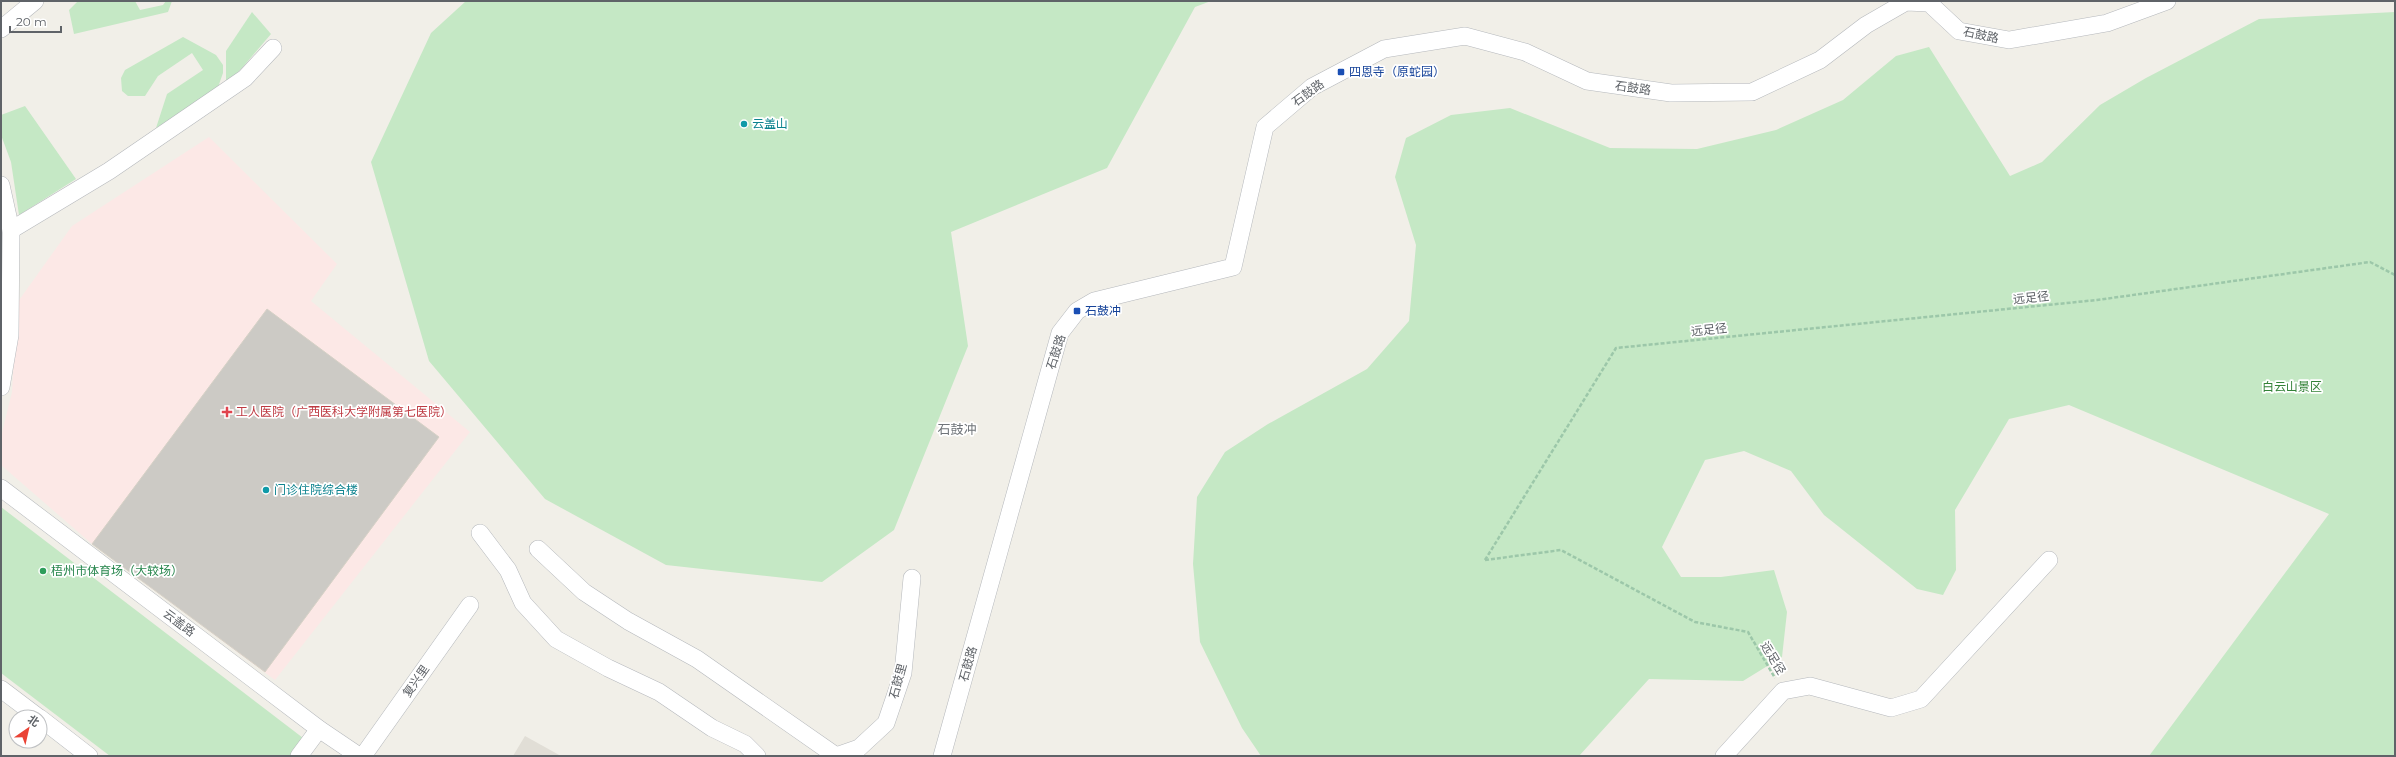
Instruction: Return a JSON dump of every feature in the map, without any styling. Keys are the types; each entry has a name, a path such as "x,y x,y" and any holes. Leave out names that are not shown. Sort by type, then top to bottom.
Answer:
{"street":[{"path":"1,29 34,1"},
{"name":"石鼓路","path":"942,756 1060,333 1077,311 1094,301 1233,266 1265,127 1312,87 1384,49 1465,36 1525,52 1587,82 1671,93 1752,92 1820,60 1866,25 1906,2 1929,3 1959,31 2009,40 2107,23 2167,1"},
{"path":"11,230 110,171 245,78 273,48"},
{"path":"1,185 11,230 6,335 1,387"},
{"name":"云盖路","path":"1,488 319,729 359,756"},
{"path":"480,533 508,570 523,603 556,639 608,668 659,692 712,728 745,744 758,756"},
{"path":"538,548 584,592 628,621 697,659 836,756"},
{"path":"1724,756 1783,691 1810,686 1891,708 1921,699 2049,560"},
{"name":"石鼓里","path":"836,756 859,748 886,723 903,673 912,578"},
{"name":"复兴里","path":"363,756 470,605"},
{"path":"1,688 28,709"},
{"path":"48,725 89,756"},
{"path":"299,756 319,729"}],"path":[{"name":"远足径","path":"1783,691 1748,632 1695,622 1561,550 1485,560 1616,348 2097,300 2370,262 2395,275"}],"shaded area":[{"name":"工人医院（广西医科大学附属第七医院）","path":"209,137 337,264 311,301 470,432 275,680 92,544 1,465 1,437 12,392 17,303 72,226"},
{"path":"525,736 561,756 513,756"}],"green space":[{"path":"78,1 135,1 140,10 163,5 166,1 172,1 168,12 74,34 69,10"},
{"path":"466,1 1211,1 1195,7 1107,168 951,232 968,346 894,530 822,582 666,565 545,499 429,361 371,162 431,33"},
{"path":"252,12 271,34 226,84 226,51"},
{"name":"白云山景区","path":"2395,12 2395,756 2149,756 2329,514 2069,405 2009,419 1955,510 1956,570 1943,595 1917,589 1824,515 1791,471 1744,451 1705,460 1662,547 1681,577 1721,577 1774,570 1787,612 1782,657 1743,681 1649,679 1579,756 1261,756 1242,728 1200,642 1193,564 1197,497 1225,452 1268,424 1367,369 1409,321 1416,245 1395,177 1406,138 1451,115 1510,108 1610,148 1697,149 1776,130 1843,100 1896,56 1929,47 2010,176 2042,162 2100,105 2146,78 2259,19"},
{"path":"183,37 216,55 223,65 223,73 217,90 156,128 167,94 203,70 192,53 158,76 145,96 128,96 122,91 121,78 125,70"},
{"path":"25,106 76,179 19,215 11,162 1,135 1,115"},
{"name":"梧州市体育场（大较场）","path":"1,507 307,741 296,756 110,756 1,673"}],"building":[{"name":"门诊住院综合楼","path":"267,309 439,437 265,672 92,544"}],"place":[{"name":"四恩寺（原蛇园）","path":"1341,72"},
{"name":"云盖山","path":"744,124"},
{"name":"石鼓冲","path":"1077,311"},
{"name":"工人医院（广西医科大学附属第七医院）","path":"227,412"},
{"name":"门诊住院综合楼","path":"266,490"},
{"name":"梧州市体育场（大较场）","path":"43,571"}],"district":[{"name":"石鼓冲","path":"957,429"}]}
